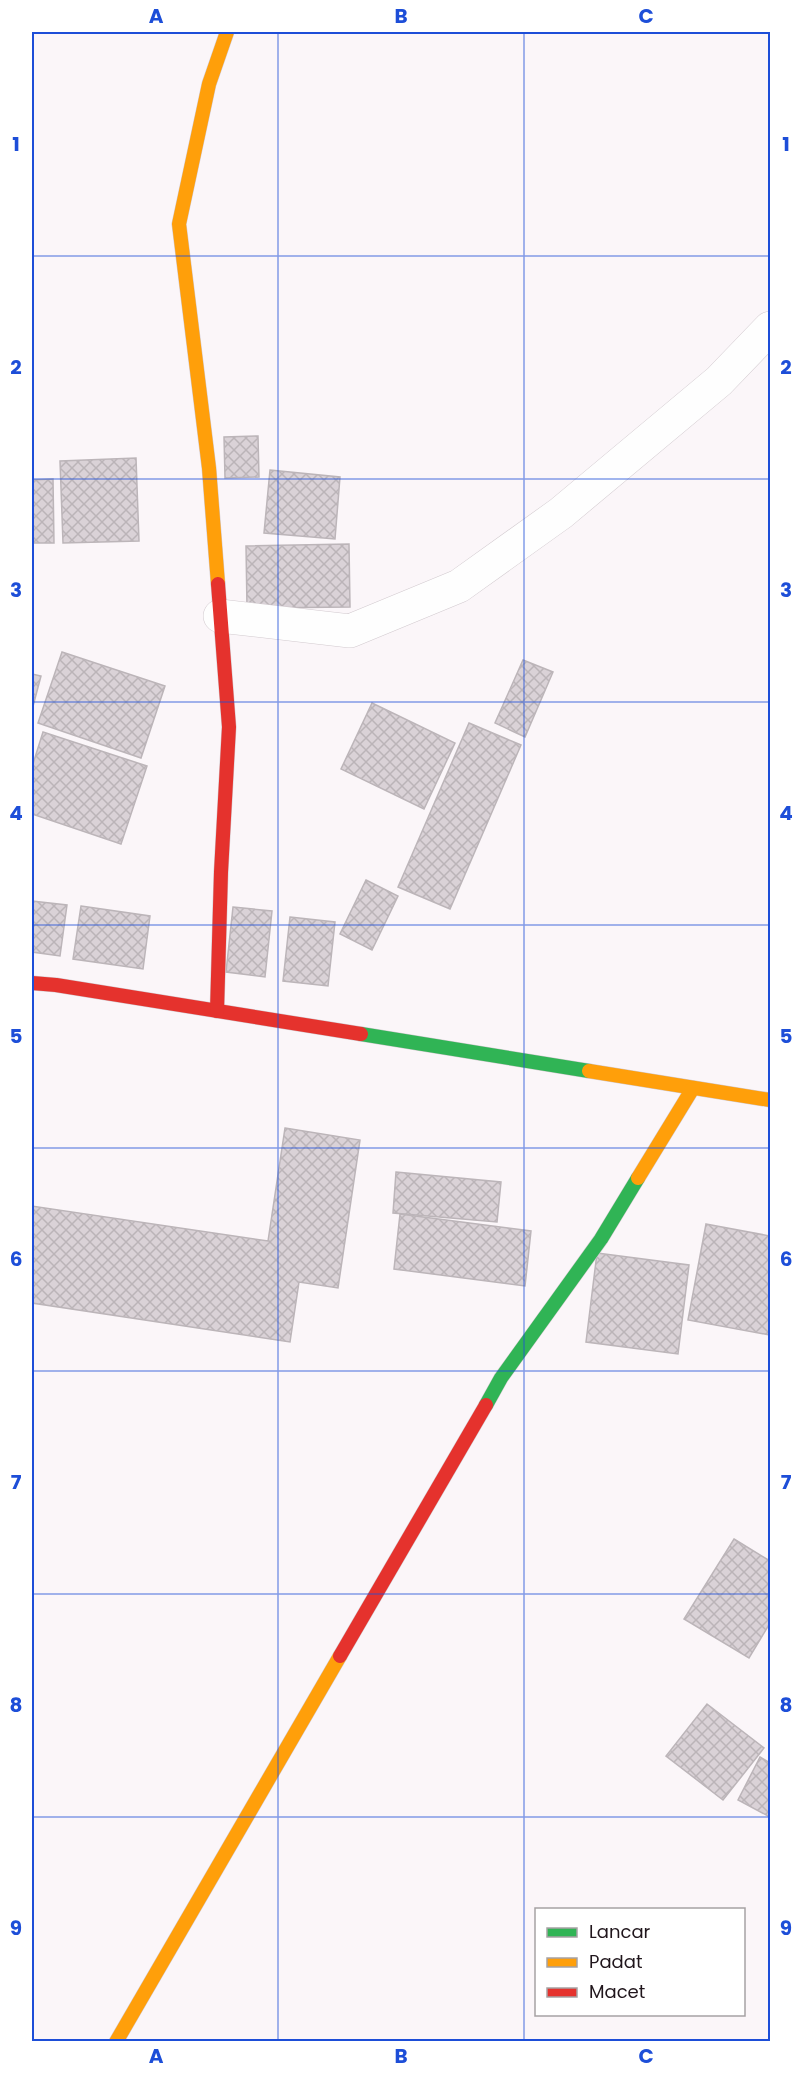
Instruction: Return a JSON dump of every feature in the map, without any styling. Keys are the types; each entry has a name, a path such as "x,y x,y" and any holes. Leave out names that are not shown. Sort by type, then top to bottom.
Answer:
{"main road":[{"path":"217,1011 221,872 229,727 209,468 179,224 209,84 227,32"},
{"path":"32,982 771,1100"},
{"path":"116,2042 501,1378 601,1239 693,1088"}],"street":[{"path":"220,616 350,631 459,586 561,513 719,381 771,328"}],"building":[{"path":"258,436 259,477 225,478 224,437"},
{"path":"136,458 139,541 63,543 60,461"},
{"path":"270,470 340,477 335,539 264,533"},
{"path":"53,479 54,543 32,543 32,480"},
{"path":"349,544 350,607 247,608 246,546"},
{"path":"62,652 165,686 141,758 38,723"},
{"path":"523,660 553,672 525,737 495,723"},
{"path":"32,674 41,676 32,710"},
{"path":"372,703 455,743 424,809 341,769"},
{"path":"469,723 521,745 450,909 398,887"},
{"path":"43,732 147,766 121,844 32,814 32,767"},
{"path":"366,880 398,896 372,950 340,934"},
{"path":"32,901 67,905 60,956 32,952"},
{"path":"81,906 150,916 143,969 73,959"},
{"path":"233,907 272,911 265,977 226,972"},
{"path":"290,917 335,922 328,986 283,981"},
{"path":"285,1128 360,1140 338,1288 299,1282 290,1342 32,1303 32,1206 268,1241"},
{"path":"396,1172 501,1182 497,1222 393,1213"},
{"path":"400,1214 531,1231 525,1286 394,1269"},
{"path":"706,1224 770,1236 770,1335 688,1320"},
{"path":"597,1253 689,1265 678,1354 586,1342"},
{"path":"734,1539 770,1561 770,1623 749,1658 684,1619"},
{"path":"707,1704 764,1748 723,1800 666,1756"},
{"path":"760,1757 770,1763 770,1817 738,1800"}],"traffic: fast":[{"path":"361,1034 589,1071"},
{"path":"486,1405 501,1378 601,1239 638,1178"}],"traffic: slow":[{"path":"218,584 209,468 179,224 209,84 227,32"},
{"path":"589,1071 770,1100"},
{"path":"638,1178 693,1088"},
{"path":"116,2042 340,1656"}],"traffic: jam":[{"path":"217,1011 221,872 229,727 218,584"},
{"path":"32,983 361,1034"},
{"path":"340,1656 486,1405"}]}
